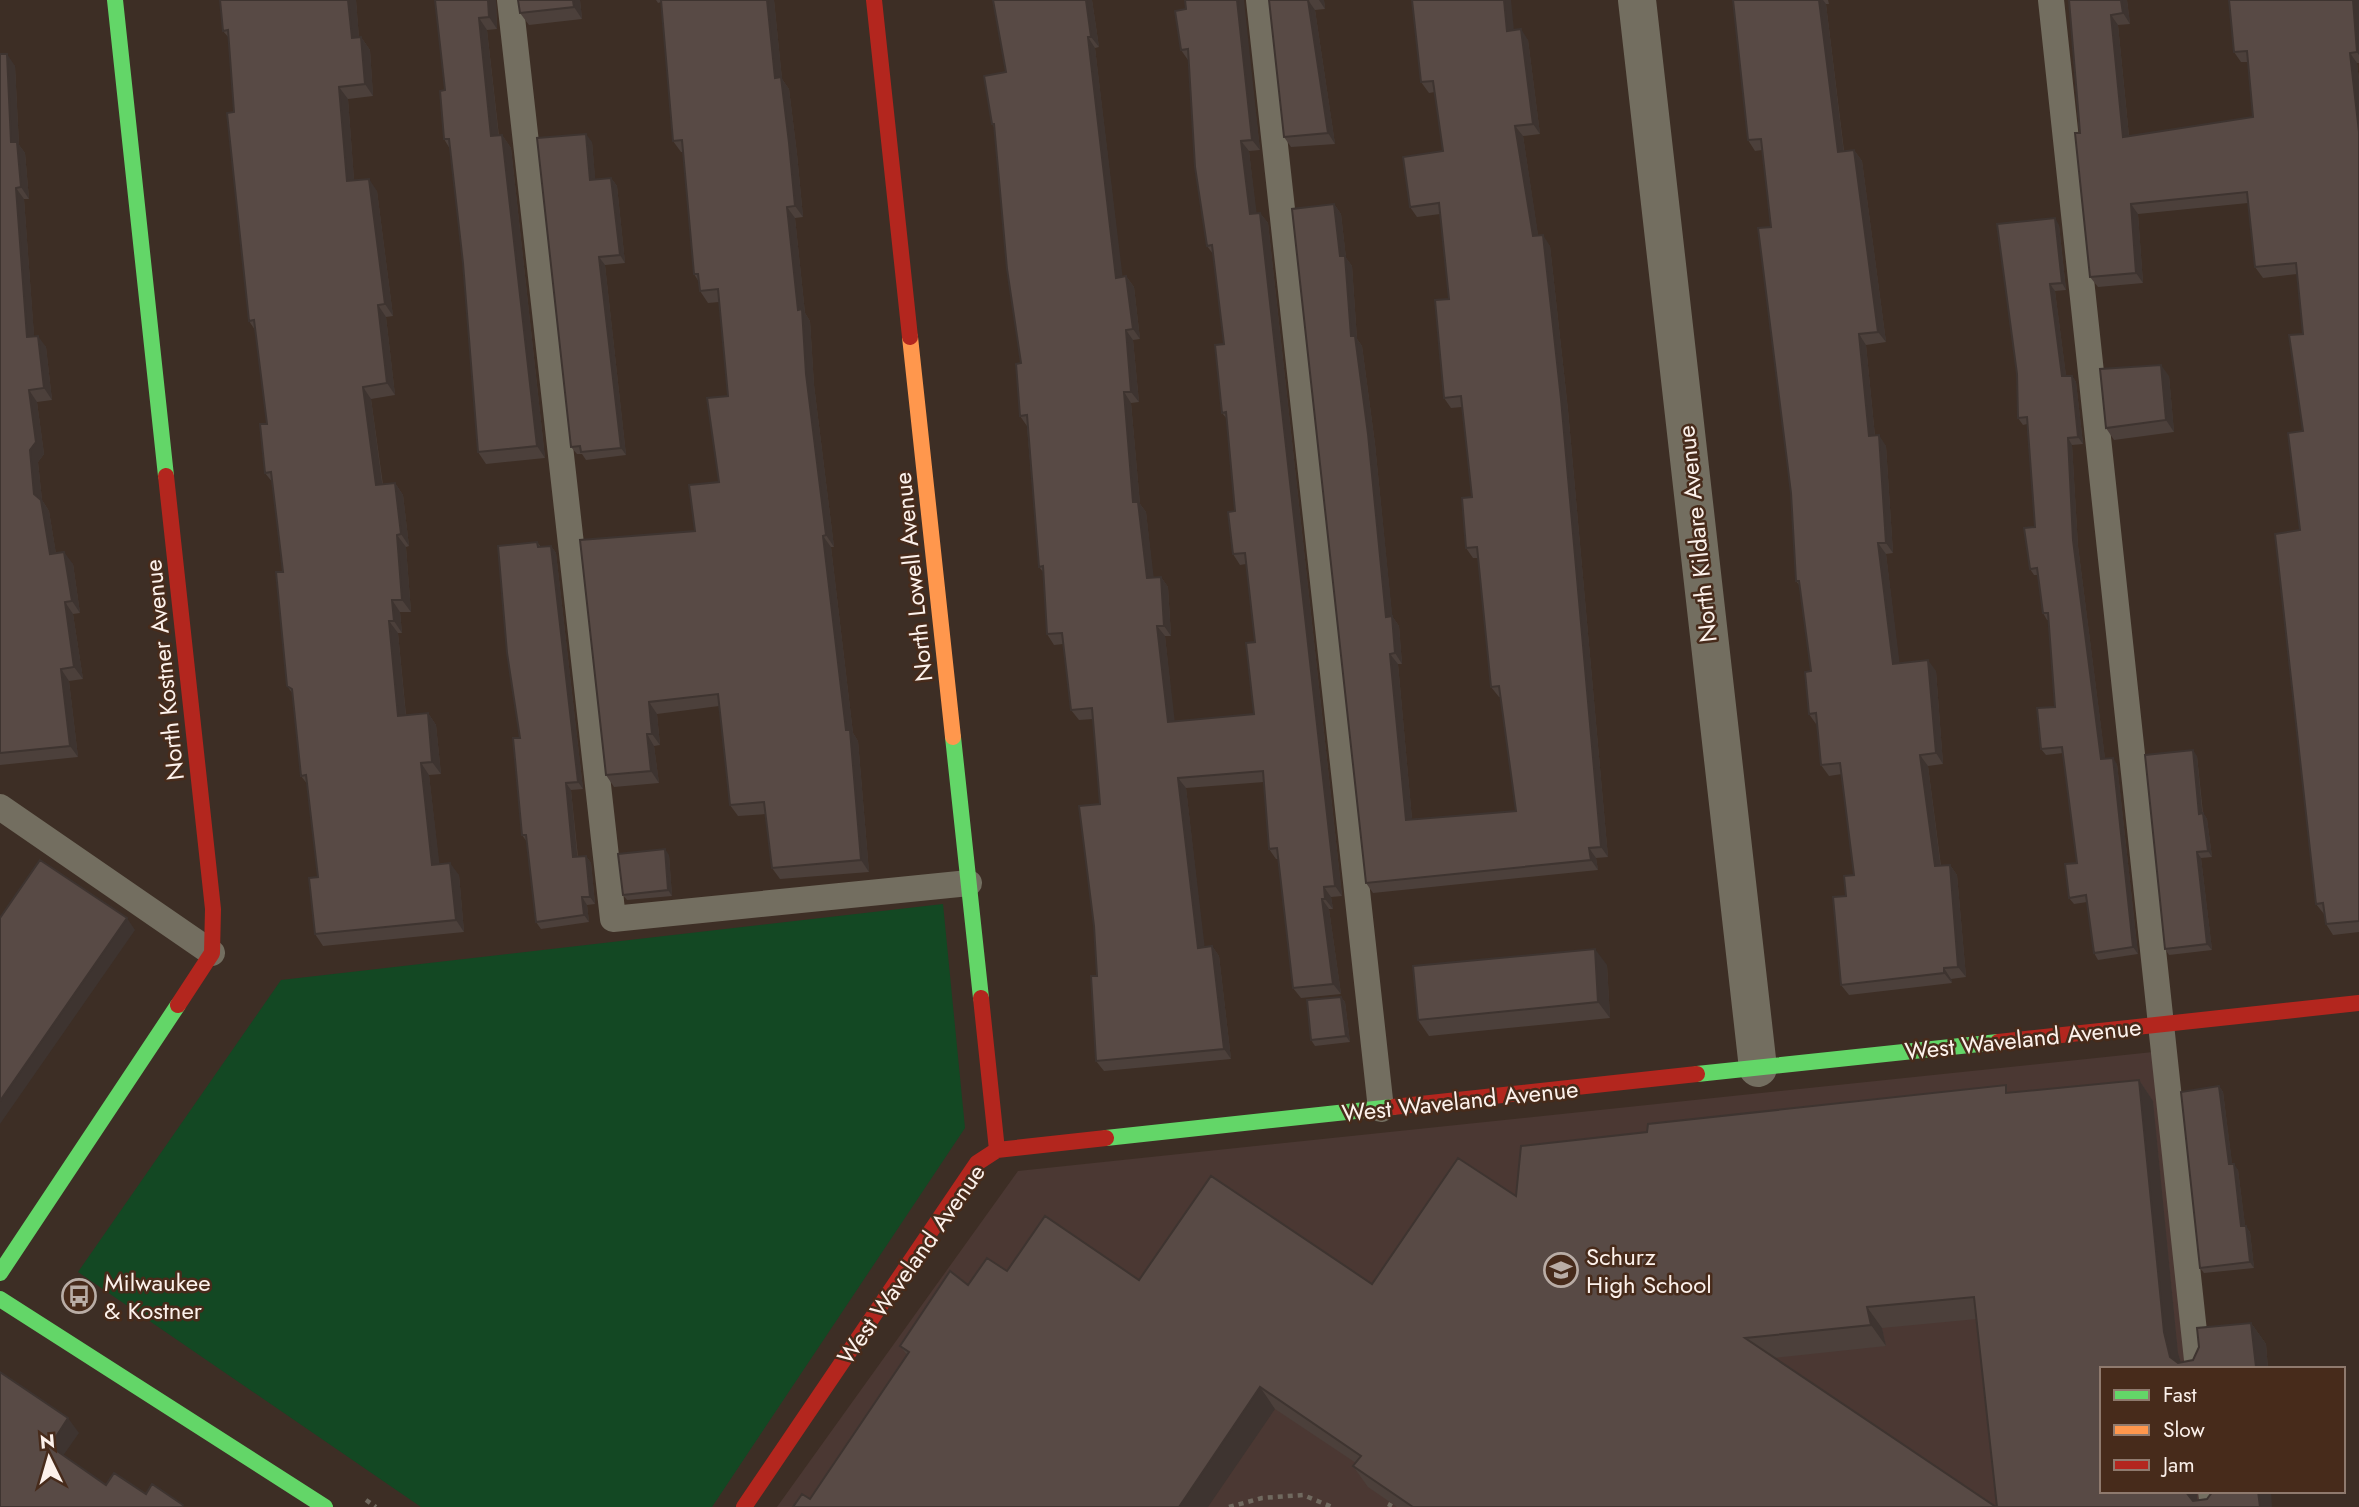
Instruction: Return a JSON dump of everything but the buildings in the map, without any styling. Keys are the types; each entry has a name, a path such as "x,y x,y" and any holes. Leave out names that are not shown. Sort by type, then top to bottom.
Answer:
{"street":[{"name":"North Kostner Avenue","path":"115,0 212,895 212,953"},
{"name":"North Lowell Avenue","path":"874,0 998,1150"},
{"name":"North Kildare Avenue","path":"1637,0 1758,1068"},
{"path":"0,1273 212,953"},
{"name":"West Waveland Avenue","path":"744,1507 977,1163 998,1150 2359,1003"},
{"path":"0,1299 284,1495 325,1507"}],"lane":[{"path":"510,0 613,919 969,883"},
{"path":"1259,0 1381,1109"},
{"path":"2051,0 2198,1367"},
{"path":"0,807 212,953"}],"path":[{"path":"1229,1507 1262,1498 1303,1495 1332,1507"}],"shaded area":[{"name":"Schurz High School","path":"2153,1052 2186,1367 2100,1367 2100,1493 2199,1493 2200,1507 777,1507 1018,1171"}],"green space":[{"path":"943,904 965,1128 712,1507 421,1507 78,1272 281,980"}],"traffic: fast":[{"path":"115,0 166,476"},
{"path":"953,737 981,998"},
{"path":"0,1273 178,1005"},
{"path":"1697,1074 1998,1042"},
{"path":"1106,1138 1393,1107"},
{"path":"0,1299 325,1507"}],"traffic: slow":[{"path":"910,337 953,737"}],"traffic: jam":[{"path":"874,0 910,337"},
{"path":"166,476 213,909 212,953 178,1005"},
{"path":"981,998 997,1150"},
{"path":"1998,1042 2359,1003"},
{"path":"1393,1107 1697,1074"},
{"path":"744,1507 977,1163 997,1150 1106,1138"}],"place":[{"name":"Schurz High School","path":"1561,1270"},
{"name":"Milwaukee & Kostner","path":"79,1296"}]}
